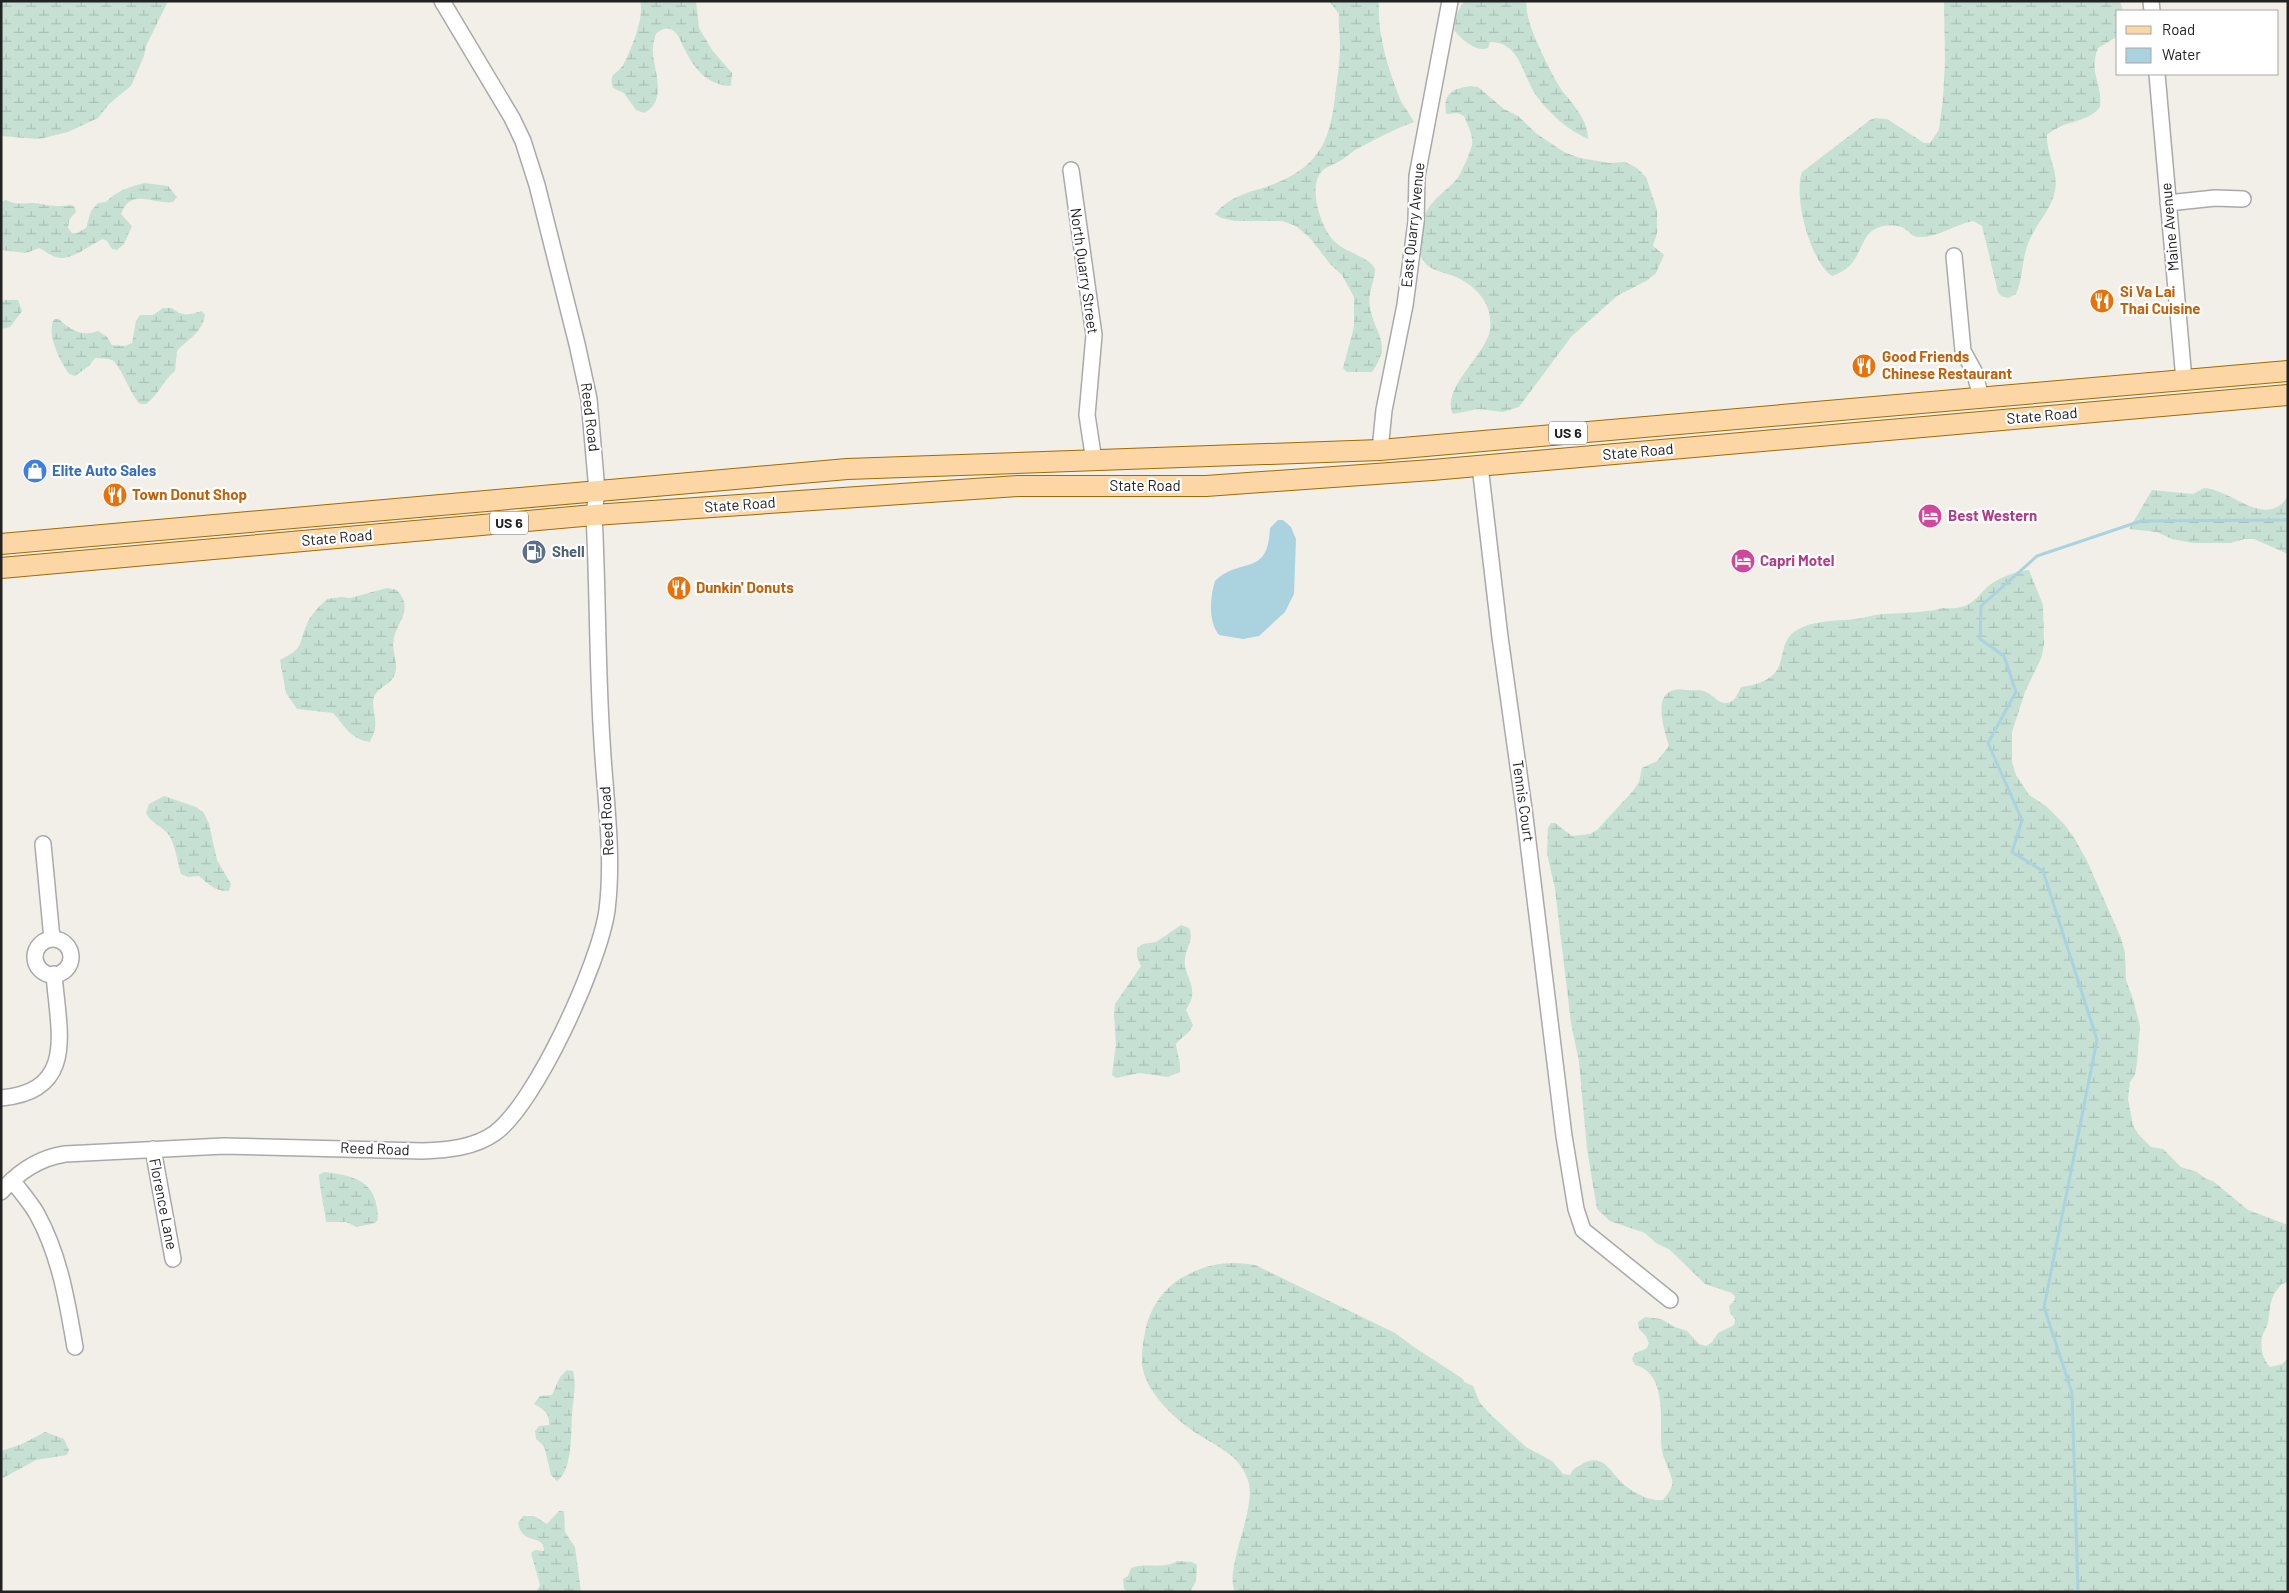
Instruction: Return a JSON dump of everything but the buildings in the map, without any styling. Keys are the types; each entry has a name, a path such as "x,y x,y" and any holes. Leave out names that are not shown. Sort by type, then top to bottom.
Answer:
{"main road":[{"name":"State Road","path":"1,544 847,469 1380,450 2288,371"},
{"name":"State Road","path":"1,568 594,515 1018,486 1206,486 1480,466 2288,395"}],"street":[{"name":"Reed Road","path":"1,1192 12,1180 51,1156 110,1150 276,1146 440,1150 482,1141 508,1122 537,1080 582,988 597,952 606,912 609,850 600,707 594,515 597,492 592,418 586,385 530,161 512,118 442,1"},
{"name":"East Quarry Avenue","path":"1380,450 1384,410 1405,305 1416,222 1417,176 1450,1"},
{"name":"Maine Avenue","path":"2157,75 2184,380"},
{"name":"North Quarry Street","path":"1071,170 1094,335 1087,416 1094,461"},
{"path":"2168,202 2215,198 2243,199"},
{"path":"1954,256 1963,352 1974,371 1981,397"},
{"path":"1772,416 1774,440"},
{"path":"1528,436 1530,461"},
{"path":"1018,486 1019,463"},
{"name":"Tennis Court","path":"1480,466 1500,638 1524,809 1564,1136 1576,1209 1583,1230 1670,1300"},
{"path":"43,844 52,939"},
{"path":"52,939 63,942 70,950 71,956 68,966 60,973 54,974 44,972 39,968 35,958 38,947 46,940 52,939"},
{"path":"1,1098 31,1093 46,1082 56,1067 59,1044 54,974"},
{"name":"Florence Lane","path":"153,1149 173,1259"},
{"path":"12,1180 36,1213 54,1251 64,1288 75,1347"}],"green space":[{"path":"1,1 168,1 146,46 144,56 131,86 109,104 98,118 68,132 39,139 1,136"},
{"path":"640,1 696,1 699,28 712,50 732,73 731,86 716,83 703,75 693,64 676,33 671,29 663,29 656,34 653,46 658,86 655,102 644,113 636,110 624,93 613,88 612,77 623,65 633,43 641,15"},
{"path":"1329,1 1379,1 1380,26 1388,63 1400,99 1414,122 1354,151 1323,170 1318,176 1316,185 1317,205 1328,234 1338,244 1368,261 1375,269 1369,302 1382,346 1378,362 1372,372 1347,372 1343,368 1354,327 1354,297 1342,275 1330,264 1310,238 1296,226 1282,221 1235,221 1221,218 1215,214 1237,197 1272,185 1295,174 1306,166 1321,148 1333,112 1340,58 1339,14"},
{"path":"1464,1 1526,1 1529,21 1537,43 1561,90 1577,109 1585,123 1588,139 1567,127 1543,104 1533,90 1515,54 1509,48 1490,42 1488,48 1479,49 1457,34 1454,30 1457,13"},
{"path":"1944,1 2120,1 2123,10 2116,10 2116,37 2098,48 2095,57 2095,72 2100,91 2100,107 2089,116 2061,126 2047,135 2048,149 2056,184 2055,191 2051,203 2027,246 2016,294 2008,298 2001,296 1998,292 1982,226 1973,221 1925,237 1914,236 1898,226 1890,225 1875,229 1869,233 1850,266 1832,276 1817,257 1805,228 1800,197 1802,172 1870,120 1875,118 1887,119 1924,143 1930,143 1939,130 1945,61"},
{"path":"1471,86 1478,87 1504,109 1518,116 1537,134 1564,152 1580,158 1609,163 1625,162 1637,168 1646,177 1657,210 1657,233 1653,246 1664,255 1656,273 1648,280 1617,296 1571,337 1519,407 1503,412 1478,409 1453,414 1451,404 1453,394 1458,383 1487,340 1490,330 1490,314 1480,295 1469,284 1436,270 1425,263 1419,249 1418,234 1422,219 1430,206 1457,179 1470,153 1472,138 1464,116 1458,113 1446,114 1445,107 1450,93"},
{"path":"145,183 168,186 177,197 173,202 143,199 130,201 121,214 132,226 124,244 117,250 112,249 107,241 103,239 66,258 53,256 39,248 26,253 1,250 1,202 6,200 20,204 72,205 75,207 76,212 69,220 68,228 72,233 77,233 86,228 91,211 98,203 106,202 124,190"},
{"path":"18,300 22,311 10,327 1,329 1,301"},
{"path":"163,308 172,308 179,313 186,314 202,311 205,315 198,331 177,351 175,371 146,404 140,404 136,399 112,360 95,358 89,366 75,376 69,374 55,348 52,333 54,319 59,319 72,329 82,333 98,331 107,337 112,345 125,346 132,343 136,321 140,315 153,315"},
{"path":"2204,488 2225,494 2259,509 2270,510 2279,506 2288,496 2288,554 2254,539 2244,539 2231,543 2193,543 2172,539 2157,532 2129,529 2152,490 2193,494"},
{"path":"2029,570 2043,605 2044,644 2042,656 2025,692 2012,732 2012,762 2016,775 2029,795 2046,806 2064,824 2075,839 2088,863 2121,938 2125,953 2126,980 2140,1026 2137,1063 2135,1075 2130,1082 2128,1099 2133,1125 2138,1134 2151,1147 2163,1149 2181,1167 2197,1172 2206,1179 2213,1181 2248,1210 2288,1225 2288,1282 2282,1284 2273,1297 2261,1346 2264,1357 2270,1367 2282,1364 2288,1358 2288,1592 1235,1592 1233,1570 1250,1496 1246,1474 1228,1453 1196,1433 1164,1406 1146,1379 1142,1361 1147,1324 1163,1293 1183,1277 1200,1269 1218,1264 1255,1265 1395,1333 1463,1379 1464,1382 1473,1386 1480,1403 1491,1415 1526,1447 1552,1461 1563,1474 1570,1475 1578,1466 1596,1460 1609,1468 1621,1482 1635,1492 1646,1498 1663,1500 1671,1488 1672,1480 1662,1451 1658,1389 1653,1378 1646,1370 1635,1365 1632,1359 1635,1353 1646,1349 1649,1344 1646,1336 1639,1329 1638,1322 1645,1317 1661,1319 1687,1331 1699,1344 1706,1346 1712,1342 1718,1333 1734,1325 1735,1319 1730,1313 1729,1306 1735,1297 1732,1293 1705,1284 1670,1250 1656,1243 1645,1233 1610,1221 1597,1209 1587,1149 1579,1062 1571,1023 1555,889 1547,853 1548,828 1551,823 1555,823 1572,836 1590,834 1597,830 1632,792 1639,782 1642,768 1657,761 1669,746 1662,717 1663,699 1668,693 1675,690 1701,691 1709,693 1723,703 1729,703 1735,698 1741,687 1759,683 1770,677 1777,670 1789,637 1797,630 1811,624 1882,614 1959,608 1970,603 1999,579"},
{"path":"387,588 397,590 405,605 394,637 395,674 374,697 375,724 370,742 353,735 333,713 297,709 286,693 280,660 297,649 310,617 327,599 350,598"},
{"path":"164,796 196,807 204,813 209,824 217,860 231,884 229,891 216,889 199,876 188,877 181,874 175,849 169,835 146,813 149,804"},
{"path":"1181,925 1189,928 1190,932 1185,964 1192,996 1186,1010 1193,1025 1190,1031 1176,1044 1180,1072 1168,1077 1139,1073 1116,1078 1112,1075 1116,1044 1115,1004 1141,966 1137,957 1137,948 1143,944 1156,942"},
{"path":"324,1172 346,1176 363,1183 374,1197 378,1220 375,1223 357,1227 346,1222 326,1222 319,1175"},
{"path":"567,1370 573,1371 575,1382 571,1440 566,1468 557,1481 551,1475 544,1446 536,1439 535,1431 539,1426 549,1425 548,1417 543,1410 534,1404 540,1396 552,1395 560,1377"},
{"path":"45,1432 64,1439 69,1450 67,1455 36,1460 1,1479 1,1451 22,1444"},
{"path":"559,1511 564,1511 565,1532 575,1547 581,1592 536,1592 540,1585 531,1553 535,1550 544,1551 543,1546 539,1541 523,1534 518,1523 523,1516 534,1516 547,1524"},
{"path":"1177,1561 1192,1562 1197,1565 1196,1581 1190,1592 1128,1592 1124,1589 1123,1579 1128,1576 1131,1568 1137,1566 1160,1566"}],"water":[{"path":"1278,520 1283,520 1291,527 1296,539 1294,594 1285,612 1259,636 1243,639 1219,635 1213,623 1211,609 1215,581 1234,569 1259,560 1268,544 1270,528"}],"waterway":[{"path":"2078,1592 2072,1393 2044,1307 2097,1040 2043,871 2012,852 2022,820 1988,743 2016,692 2004,656 1980,639 1981,606 2037,556 2141,521 2288,520"}],"place":[{"name":"Si Va Lai Thai Cuisine","path":"2102,301"},
{"name":"Good Friends Chinese Restaurant","path":"1864,366"},
{"name":"Elite Auto Sales","path":"35,471"},
{"name":"Town Donut Shop","path":"115,495"},
{"name":"Best Western","path":"1930,516"},
{"name":"Shell","path":"534,552"},
{"name":"Capri Motel","path":"1743,561"},
{"name":"Dunkin' Donuts","path":"679,588"}]}
